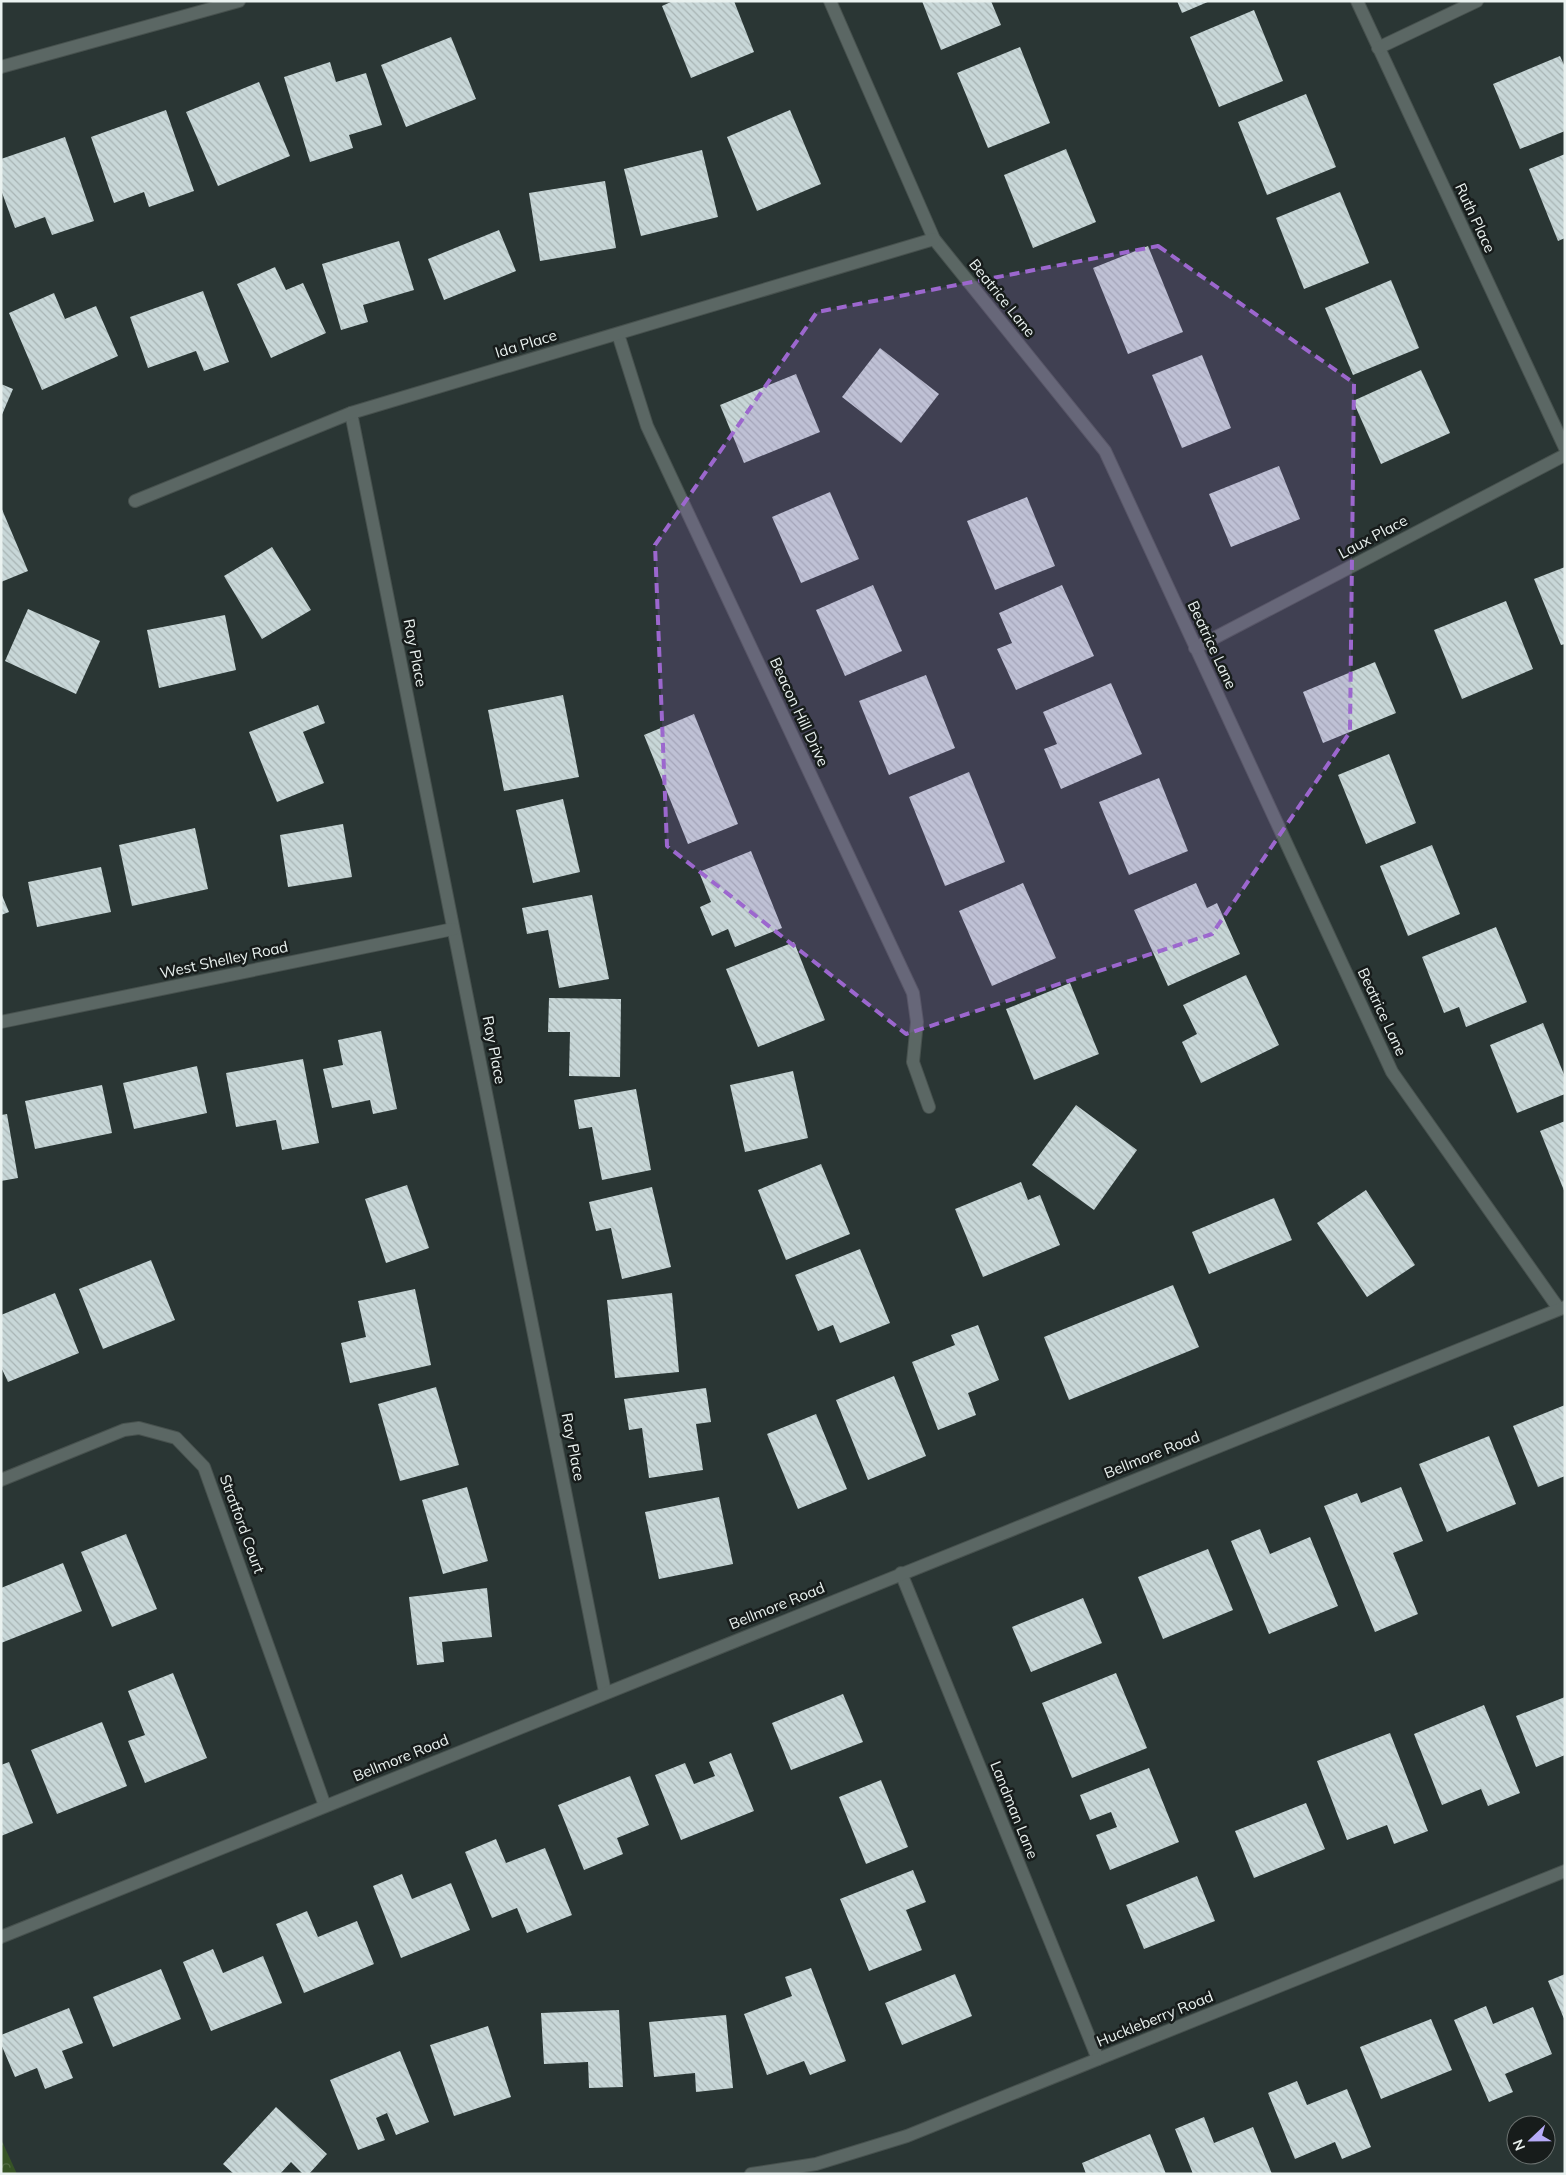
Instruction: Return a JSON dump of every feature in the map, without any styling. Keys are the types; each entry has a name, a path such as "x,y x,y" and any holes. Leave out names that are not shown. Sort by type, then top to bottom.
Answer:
{"street":[{"path":"1,67 239,1"},
{"name":"Beatrice Lane","path":"830,1 934,240 1104,451 1392,1072 1562,1308"},
{"name":"Ruth Place","path":"1357,1 1565,448"},
{"path":"1378,48 1477,1"},
{"name":"Ida Place","path":"135,501 351,413 934,240"},
{"name":"Beacon Hill Drive","path":"618,334 648,426 913,993 917,1022 913,1062 929,1107"},
{"name":"Ray Place","path":"351,413 606,1692"},
{"name":"Laux Place","path":"1196,648 1565,455"},
{"name":"West Shelley Road","path":"1,1022 453,929"},
{"name":"Bellmore Road","path":"1,1937 1562,1308"},
{"name":"Stratford Court","path":"1,1480 124,1430 139,1428 176,1438 204,1467 325,1806"},
{"name":"Landman Lane","path":"900,1574 1098,2059"},
{"name":"Huckleberry Road","path":"751,2174 816,2164 907,2136 1565,1871"}],"highlighted area":[{"path":"1158,246 1354,383 1350,732 1212,934 906,1034 667,846 655,545 817,312"}],"green space":[{"path":"1,2139 17,2174 1,2174"}],"building":[{"path":"673,1 734,1 754,52 691,78 662,6"},
{"path":"922,1 991,1 1001,25 941,50"},
{"path":"1177,1 1210,1 1182,13"},
{"path":"1254,10 1283,81 1219,107 1190,37"},
{"path":"451,37 476,99 406,127 381,65"},
{"path":"1020,47 1050,123 988,148 957,73"},
{"path":"1560,56 1565,67 1565,131 1520,149 1493,84"},
{"path":"330,62 336,82 366,73 382,125 349,135 353,148 310,162 284,77"},
{"path":"259,82 290,156 218,186 186,112"},
{"path":"1306,94 1336,167 1267,195 1238,122"},
{"path":"166,110 194,191 149,207 144,192 114,203 91,137"},
{"path":"790,110 821,184 757,211 727,137"},
{"path":"65,137 94,221 52,235 45,217 15,228 1,190 1,159"},
{"path":"1066,149 1096,222 1033,248 1004,175"},
{"path":"702,150 718,217 641,236 624,169"},
{"path":"1565,154 1565,238 1558,241 1529,169"},
{"path":"605,181 616,248 540,261 529,193"},
{"path":"1340,192 1369,263 1304,289 1276,218"},
{"path":"499,230 516,271 444,300 428,259"},
{"path":"399,241 414,290 363,305 368,322 341,330 322,264"},
{"path":"1148,246 1183,332 1128,354 1093,268"},
{"path":"275,267 286,290 303,283 326,333 271,358 237,284"},
{"path":"1391,280 1419,348 1353,375 1325,308"},
{"path":"203,291 229,362 204,371 196,351 148,368 130,317"},
{"path":"54,293 65,319 96,306 118,356 42,390 9,313"},
{"path":"880,348 939,394 901,443 842,397"},
{"path":"1202,355 1231,428 1182,448 1152,375"},
{"path":"1421,370 1450,433 1381,464 1353,401"},
{"path":"796,374 820,432 744,463 720,405"},
{"path":"1,384 13,389 1,417"},
{"path":"1279,466 1300,519 1231,547 1209,494"},
{"path":"830,492 859,559 801,583 772,517"},
{"path":"1027,497 1055,566 995,590 967,521"},
{"path":"1,507 28,571 1,582"},
{"path":"272,547 311,610 262,639 224,576"},
{"path":"1565,567 1565,644 1561,645 1534,579"},
{"path":"873,585 902,651 845,676 816,610"},
{"path":"1062,585 1094,656 1016,690 997,649 1012,643 999,613"},
{"path":"1506,601 1533,669 1462,699 1434,630"},
{"path":"28,609 100,641 76,694 5,661"},
{"path":"225,615 236,670 159,688 147,630"},
{"path":"1375,662 1396,713 1323,743 1303,692"},
{"path":"926,675 955,748 889,775 859,701"},
{"path":"1111,683 1142,754 1061,789 1044,749 1057,744 1043,712"},
{"path":"563,695 579,777 504,791 488,710"},
{"path":"318,705 325,723 303,732 324,783 277,802 249,732"},
{"path":"694,714 738,824 688,844 644,735"},
{"path":"1389,754 1416,823 1366,844 1338,775"},
{"path":"969,772 1005,862 945,886 909,797"},
{"path":"1159,778 1188,851 1129,875 1099,802"},
{"path":"563,799 580,872 533,883 516,810"},
{"path":"343,824 352,877 288,887 280,835"},
{"path":"195,828 208,889 132,906 119,845"},
{"path":"1432,845 1460,914 1408,936 1380,866"},
{"path":"751,851 782,928 735,947 728,929 712,936 700,907 711,902 699,872"},
{"path":"101,867 111,912 37,927 28,882"},
{"path":"1023,883 1056,958 992,986 959,911"},
{"path":"1196,883 1207,908 1217,903 1240,954 1168,986 1134,910"},
{"path":"1,893 9,912 1,915"},
{"path":"592,895 609,979 559,988 548,930 527,934 522,908"},
{"path":"1496,927 1527,1002 1466,1027 1459,1007 1444,1013 1422,957"},
{"path":"794,942 825,1020 758,1047 726,969"},
{"path":"1246,975 1279,1045 1201,1083 1182,1042 1197,1034 1183,1005"},
{"path":"1070,983 1099,1054 1034,1080 1006,1009"},
{"path":"549,998 621,999 620,1077 569,1076 570,1032 548,1032"},
{"path":"1543,1023 1565,1077 1565,1094 1517,1113 1490,1045"},
{"path":"381,1031 397,1109 373,1114 370,1100 332,1108 323,1069 343,1065 338,1040"},
{"path":"303,1059 319,1143 282,1150 276,1120 236,1127 226,1073"},
{"path":"197,1066 207,1113 134,1129 123,1083"},
{"path":"793,1071 808,1138 745,1152 730,1085"},
{"path":"102,1085 112,1133 35,1149 25,1101"},
{"path":"636,1089 651,1170 602,1180 592,1127 579,1129 574,1100"},
{"path":"1076,1105 1137,1150 1094,1210 1032,1165"},
{"path":"7,1114 18,1178 1,1181 1,1115"},
{"path":"1565,1121 1565,1193 1540,1131"},
{"path":"821,1164 850,1234 786,1260 758,1190"},
{"path":"1021,1182 1028,1200 1040,1195 1060,1245 983,1277 955,1209"},
{"path":"407,1185 429,1248 386,1263 365,1199"},
{"path":"652,1187 671,1267 622,1279 611,1228 596,1231 589,1202"},
{"path":"1366,1190 1415,1265 1367,1297 1317,1223"},
{"path":"1274,1198 1292,1240 1209,1274 1192,1232"},
{"path":"860,1249 890,1323 840,1343 833,1325 818,1331 795,1275"},
{"path":"151,1260 175,1320 103,1349 79,1289"},
{"path":"1173,1285 1199,1347 1069,1400 1044,1337"},
{"path":"415,1289 431,1365 350,1383 341,1343 366,1337 358,1301"},
{"path":"55,1293 79,1353 8,1382 1,1367 1,1315"},
{"path":"672,1293 679,1372 615,1378 607,1300"},
{"path":"978,1325 999,1380 968,1393 976,1415 938,1430 912,1362 955,1345 951,1335"},
{"path":"894,1376 926,1456 868,1480 836,1400"},
{"path":"436,1387 459,1465 400,1481 378,1404"},
{"path":"706,1388 711,1422 696,1424 703,1470 649,1478 642,1428 629,1430 624,1399"},
{"path":"1565,1405 1565,1476 1538,1487 1513,1426"},
{"path":"816,1414 847,1489 798,1509 767,1434"},
{"path":"1489,1436 1516,1504 1447,1532 1419,1464"},
{"path":"467,1487 488,1561 443,1574 422,1500"},
{"path":"1401,1487 1423,1541 1393,1553 1418,1614 1375,1632 1324,1506 1357,1493 1361,1503"},
{"path":"719,1497 733,1564 659,1579 645,1512"},
{"path":"1260,1529 1270,1554 1310,1537 1338,1606 1269,1634 1231,1541"},
{"path":"126,1534 157,1609 112,1627 81,1552"},
{"path":"1208,1549 1233,1610 1163,1639 1138,1577"},
{"path":"63,1563 82,1611 1,1643 1,1588"},
{"path":"487,1588 492,1637 442,1642 444,1662 417,1665 409,1597"},
{"path":"1083,1598 1102,1643 1031,1672 1012,1627"},
{"path":"173,1673 207,1758 145,1783 128,1741 145,1735 128,1691"},
{"path":"1116,1673 1147,1748 1072,1778 1042,1703"},
{"path":"843,1694 863,1742 791,1770 772,1723"},
{"path":"1565,1697 1565,1755 1536,1767 1516,1716"},
{"path":"1484,1705 1520,1793 1488,1806 1481,1789 1442,1805 1414,1734"},
{"path":"102,1722 127,1786 57,1814 31,1750"},
{"path":"1390,1733 1428,1831 1394,1844 1387,1825 1347,1840 1317,1761"},
{"path":"731,1753 754,1811 681,1840 655,1775 685,1763 694,1784 715,1776 709,1762"},
{"path":"9,1762 33,1823 1,1836 1,1765"},
{"path":"1149,1768 1179,1842 1110,1870 1096,1835 1117,1827 1111,1812 1090,1820 1080,1795"},
{"path":"630,1776 649,1825 617,1838 623,1854 584,1870 558,1805"},
{"path":"881,1780 908,1847 866,1864 839,1797"},
{"path":"1306,1803 1325,1849 1254,1878 1235,1831"},
{"path":"496,1839 506,1863 545,1848 572,1915 527,1933 517,1908 492,1918 465,1852"},
{"path":"913,1870 926,1902 906,1910 922,1950 869,1971 840,1899"},
{"path":"402,1874 412,1899 451,1883 470,1930 401,1958 373,1886"},
{"path":"1197,1876 1215,1921 1144,1949 1126,1905"},
{"path":"307,1911 318,1937 357,1921 374,1964 304,1993 276,1924"},
{"path":"213,1949 223,1973 263,1956 282,2003 211,2031 183,1962"},
{"path":"811,1968 846,2061 810,2075 804,2061 767,2075 744,2014 792,1996 785,1977"},
{"path":"161,1969 181,2019 113,2047 93,1997"},
{"path":"955,1974 972,2016 902,2045 885,2003"},
{"path":"1565,1974 1565,2021 1548,1981"},
{"path":"1486,2006 1493,2024 1533,2007 1552,2054 1505,2074 1513,2092 1489,2102 1454,2020"},
{"path":"69,2008 83,2043 62,2051 73,2078 45,2089 37,2068 15,2077 1,2044 1,2035"},
{"path":"619,2010 623,2087 589,2088 588,2062 544,2064 541,2013"},
{"path":"726,2015 733,2088 696,2092 695,2073 654,2077 649,2022"},
{"path":"1431,2019 1452,2070 1381,2099 1360,2047"},
{"path":"488,2026 511,2097 454,2116 430,2045"},
{"path":"400,2051 429,2122 396,2135 387,2113 376,2118 385,2140 358,2150 330,2080"},
{"path":"1297,2081 1307,2105 1347,2089 1371,2147 1342,2159 1335,2142 1295,2159 1268,2093"},
{"path":"276,2107 327,2154 309,2174 303,2174 291,2162 280,2174 234,2174 223,2164"},
{"path":"1204,2117 1214,2143 1253,2127 1272,2174 1193,2174 1175,2129"},
{"path":"1150,2134 1166,2174 1086,2174 1082,2163"}]}
